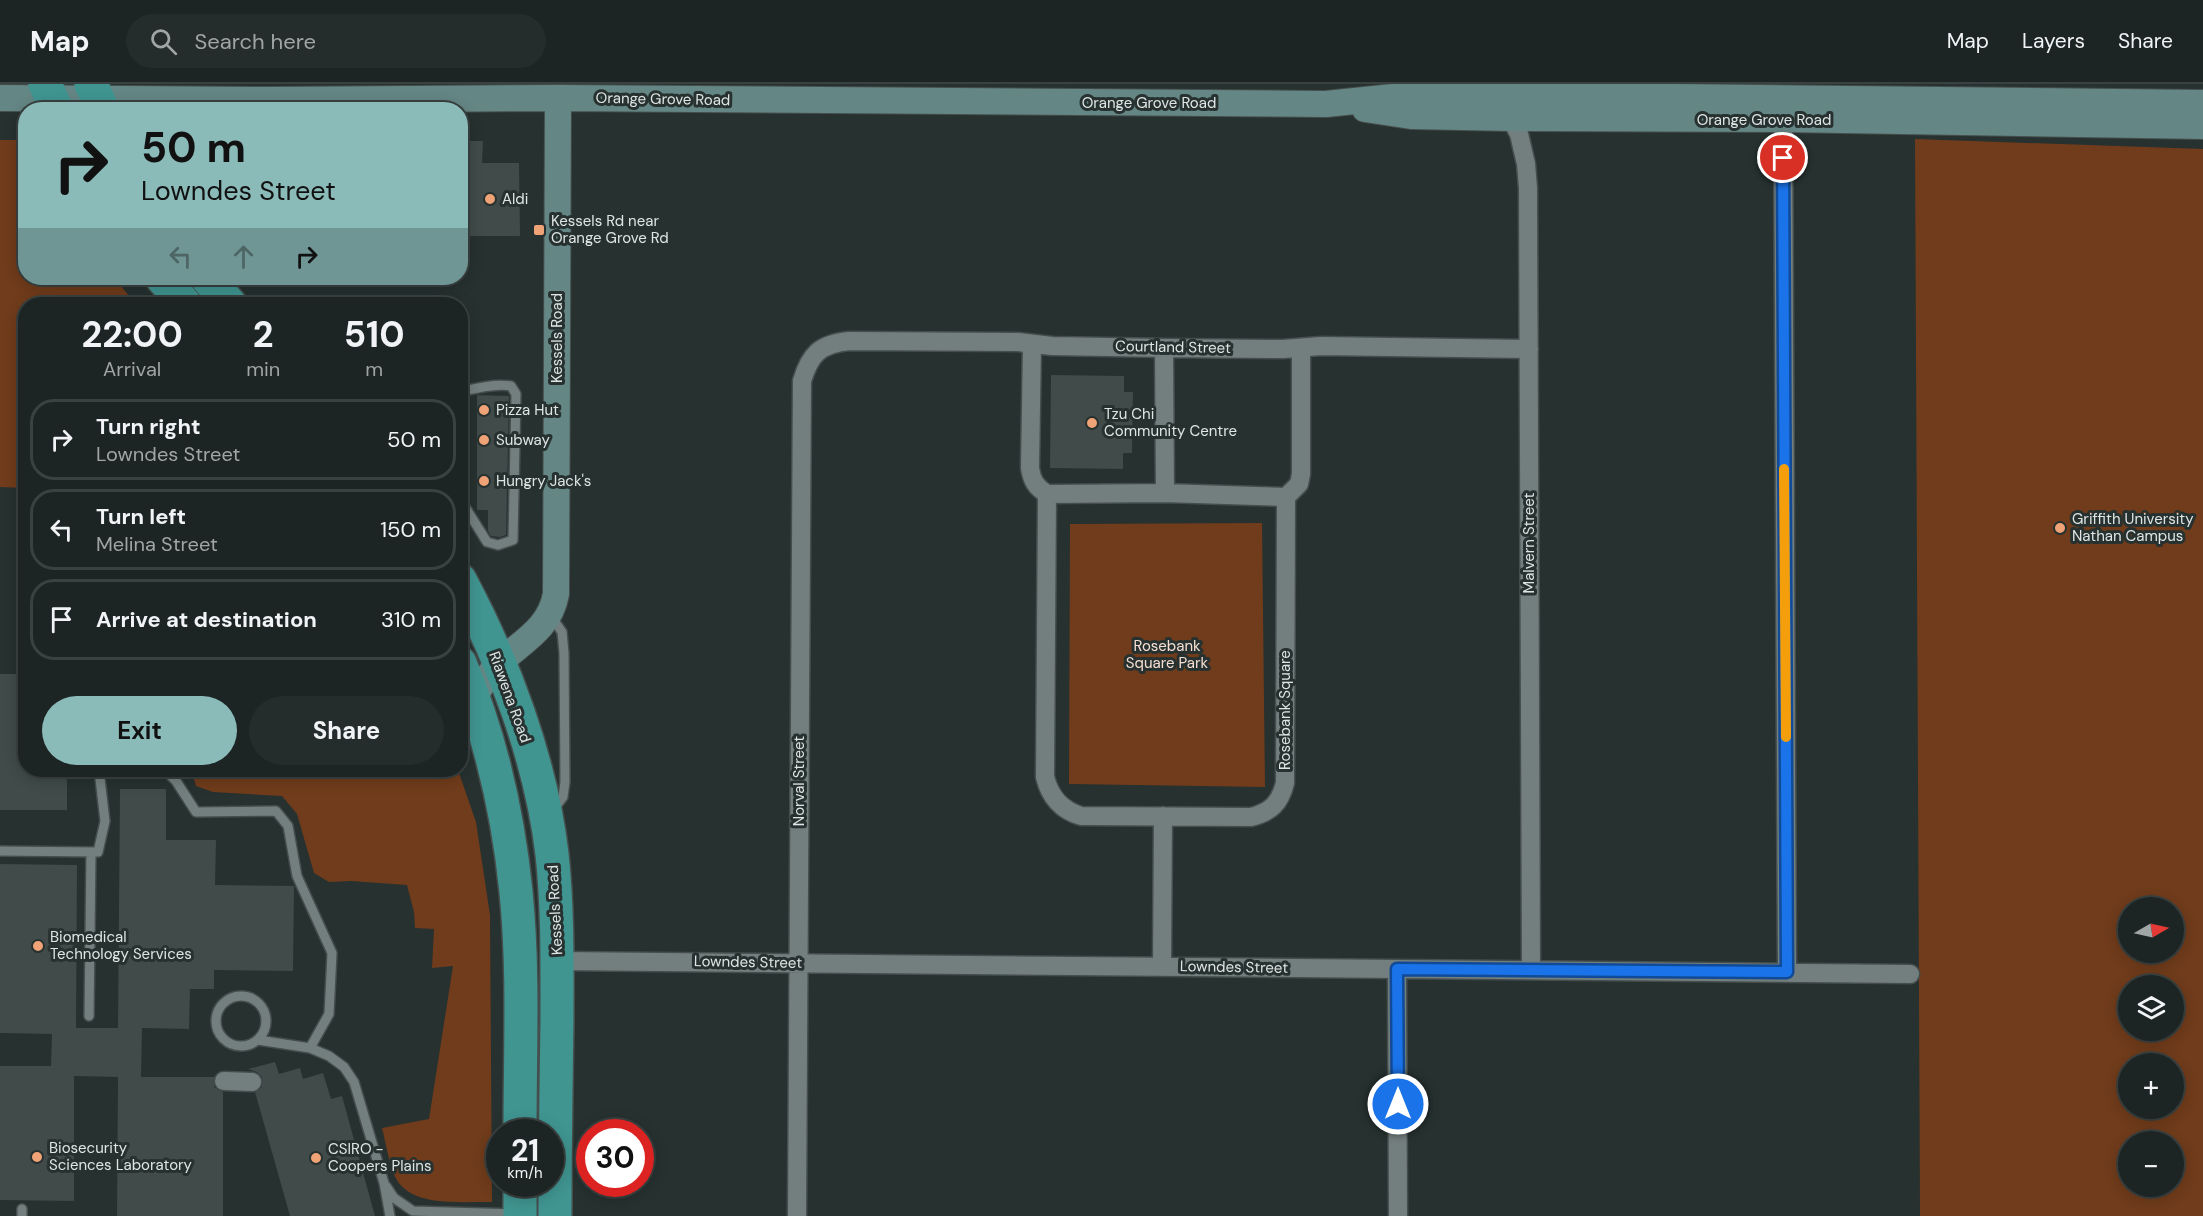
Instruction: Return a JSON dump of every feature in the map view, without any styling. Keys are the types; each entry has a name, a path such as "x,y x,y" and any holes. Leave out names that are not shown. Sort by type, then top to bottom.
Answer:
{"highway":[{"path":"168,285 179,297"},
{"path":"213,285 224,297"},
{"name":"Riawena Road","path":"468,597 499,664 522,727 546,818"},
{"path":"468,682 500,788 516,892 519,945 520,1119"},
{"name":"Kessels Road","path":"546,818 556,901 555,1216"}],"main road":[{"name":"Orange Grove Road","path":"1326,104 1498,89 1783,109 2203,126"},
{"name":"Orange Grove Road","path":"0,98 372,92 558,98 959,93 1326,104 1411,116 1511,118 1783,109 2203,103"},
{"name":"Kessels Road","path":"474,696 499,664 534,635 550,614 557,583 558,98"}],"street":[{"name":"Malvern Street","path":"1498,89 1521,142 1528,188 1532,970"},
{"path":"1783,109 1787,972"},
{"name":"Courtland Street","path":"819,350 832,343 849,340 1164,348 1321,346 1528,349"},
{"path":"1032,344 1031,479 1038,489 1047,494 1286,497 1299,484 1301,474 1301,348"},
{"path":"1164,348 1165,494"},
{"name":"Norval Street","path":"797,1216 802,381 807,363 819,350"},
{"name":"Rosebank Square","path":"1047,494 1045,777 1048,789 1056,802 1069,812 1081,816 1251,817 1269,810 1281,797 1285,783 1286,497"},
{"path":"1162,966 1163,816"},
{"name":"Lowndes Street","path":"557,960 1910,974"},
{"path":"1397,969 1398,1216"},
{"path":"224,1081 252,1082"},
{"path":"520,1205 555,1216 574,1216"}],"lane":[{"path":"468,390 498,383 512,386 516,394 513,540 498,545 487,542 468,512"},
{"path":"546,818 561,800 565,782 564,640 562,632 550,614"},
{"path":"0,851 98,852 105,821 100,777"},
{"path":"172,777 196,812 276,811 288,826 297,876 332,953 329,1014 310,1048"},
{"path":"176,777 176,781"},
{"path":"89,1016 91,852"},
{"path":"258,1040 266,1026 267,1018 260,1004 247,995 238,995 224,1002 216,1017 216,1026 220,1034 234,1045 242,1046 258,1040 310,1048 329,1056 344,1067 354,1082 384,1183 390,1216"},
{"path":"384,1183 394,1198 420,1214 520,1205"}],"green space":[{"name":"Griffith University Nathan Campus","path":"1915,139 2203,149 2203,1216 1920,1216"},
{"path":"0,140 18,140 18,285 120,285 130,297 18,297 18,488 0,487"},
{"name":"Rosebank Square Park","path":"1262,523 1265,787 1069,784 1070,524"},
{"path":"193,777 460,777 476,822 490,915 491,1119 486,1119 486,1197 492,1197 492,1202 451,1202 423,1198 411,1193 401,1185 390,1163 382,1128 429,1119 453,966 432,968 434,929 415,928 414,912 407,885 351,881 329,882 314,873 297,814 282,796 213,792 196,786"}],"building":[{"name":"Aldi","path":"468,141 483,141 482,163 519,163 520,236 468,236"},
{"name":"Tzu Chi Community Centre","path":"1051,375 1124,376 1124,392 1133,392 1132,453 1123,453 1123,469 1050,468"},
{"path":"477,395 509,396 506,535 500,537 491,536 488,531 488,510 477,510"},
{"path":"0,674 18,674 18,777 67,777 67,810 0,810"},
{"path":"120,789 166,789 166,840 216,840 215,885 294,886 293,971 214,970 214,989 190,989 189,1029 142,1028 141,1077 214,1077 214,1087 223,1092 223,1216 117,1216 118,1077 74,1076 74,1201 0,1200 0,1066 51,1066 52,1034 0,1033 0,864 77,865 76,1028 118,1028"},
{"name":"CSIRO - Coopers Plains","path":"275,1062 279,1074 300,1068 303,1079 323,1073 331,1099 342,1096 375,1216 290,1216 255,1092 262,1087 262,1077 257,1072 248,1069"}],"slow traffic":[{"path":"1784,469 1786,737"}],"place":[{"name":"Aldi","path":"490,199"},
{"name":"Kessels Rd near Orange Grove Rd","path":"539,230"},
{"name":"Pizza Hut","path":"484,410"},
{"name":"Tzu Chi Community Centre","path":"1092,423"},
{"name":"Subway","path":"484,440"},
{"name":"Hungry Jack's","path":"484,481"},
{"name":"Griffith University Nathan Campus","path":"2060,528"},
{"name":"Biomedical Technology Services","path":"38,946"},
{"name":"Biosecurity Sciences Laboratory","path":"37,1157"},
{"name":"CSIRO - Coopers Plains","path":"316,1158"}],"route":[{"path":"1398,1104 1397,969 1787,972 1783,158"}]}
